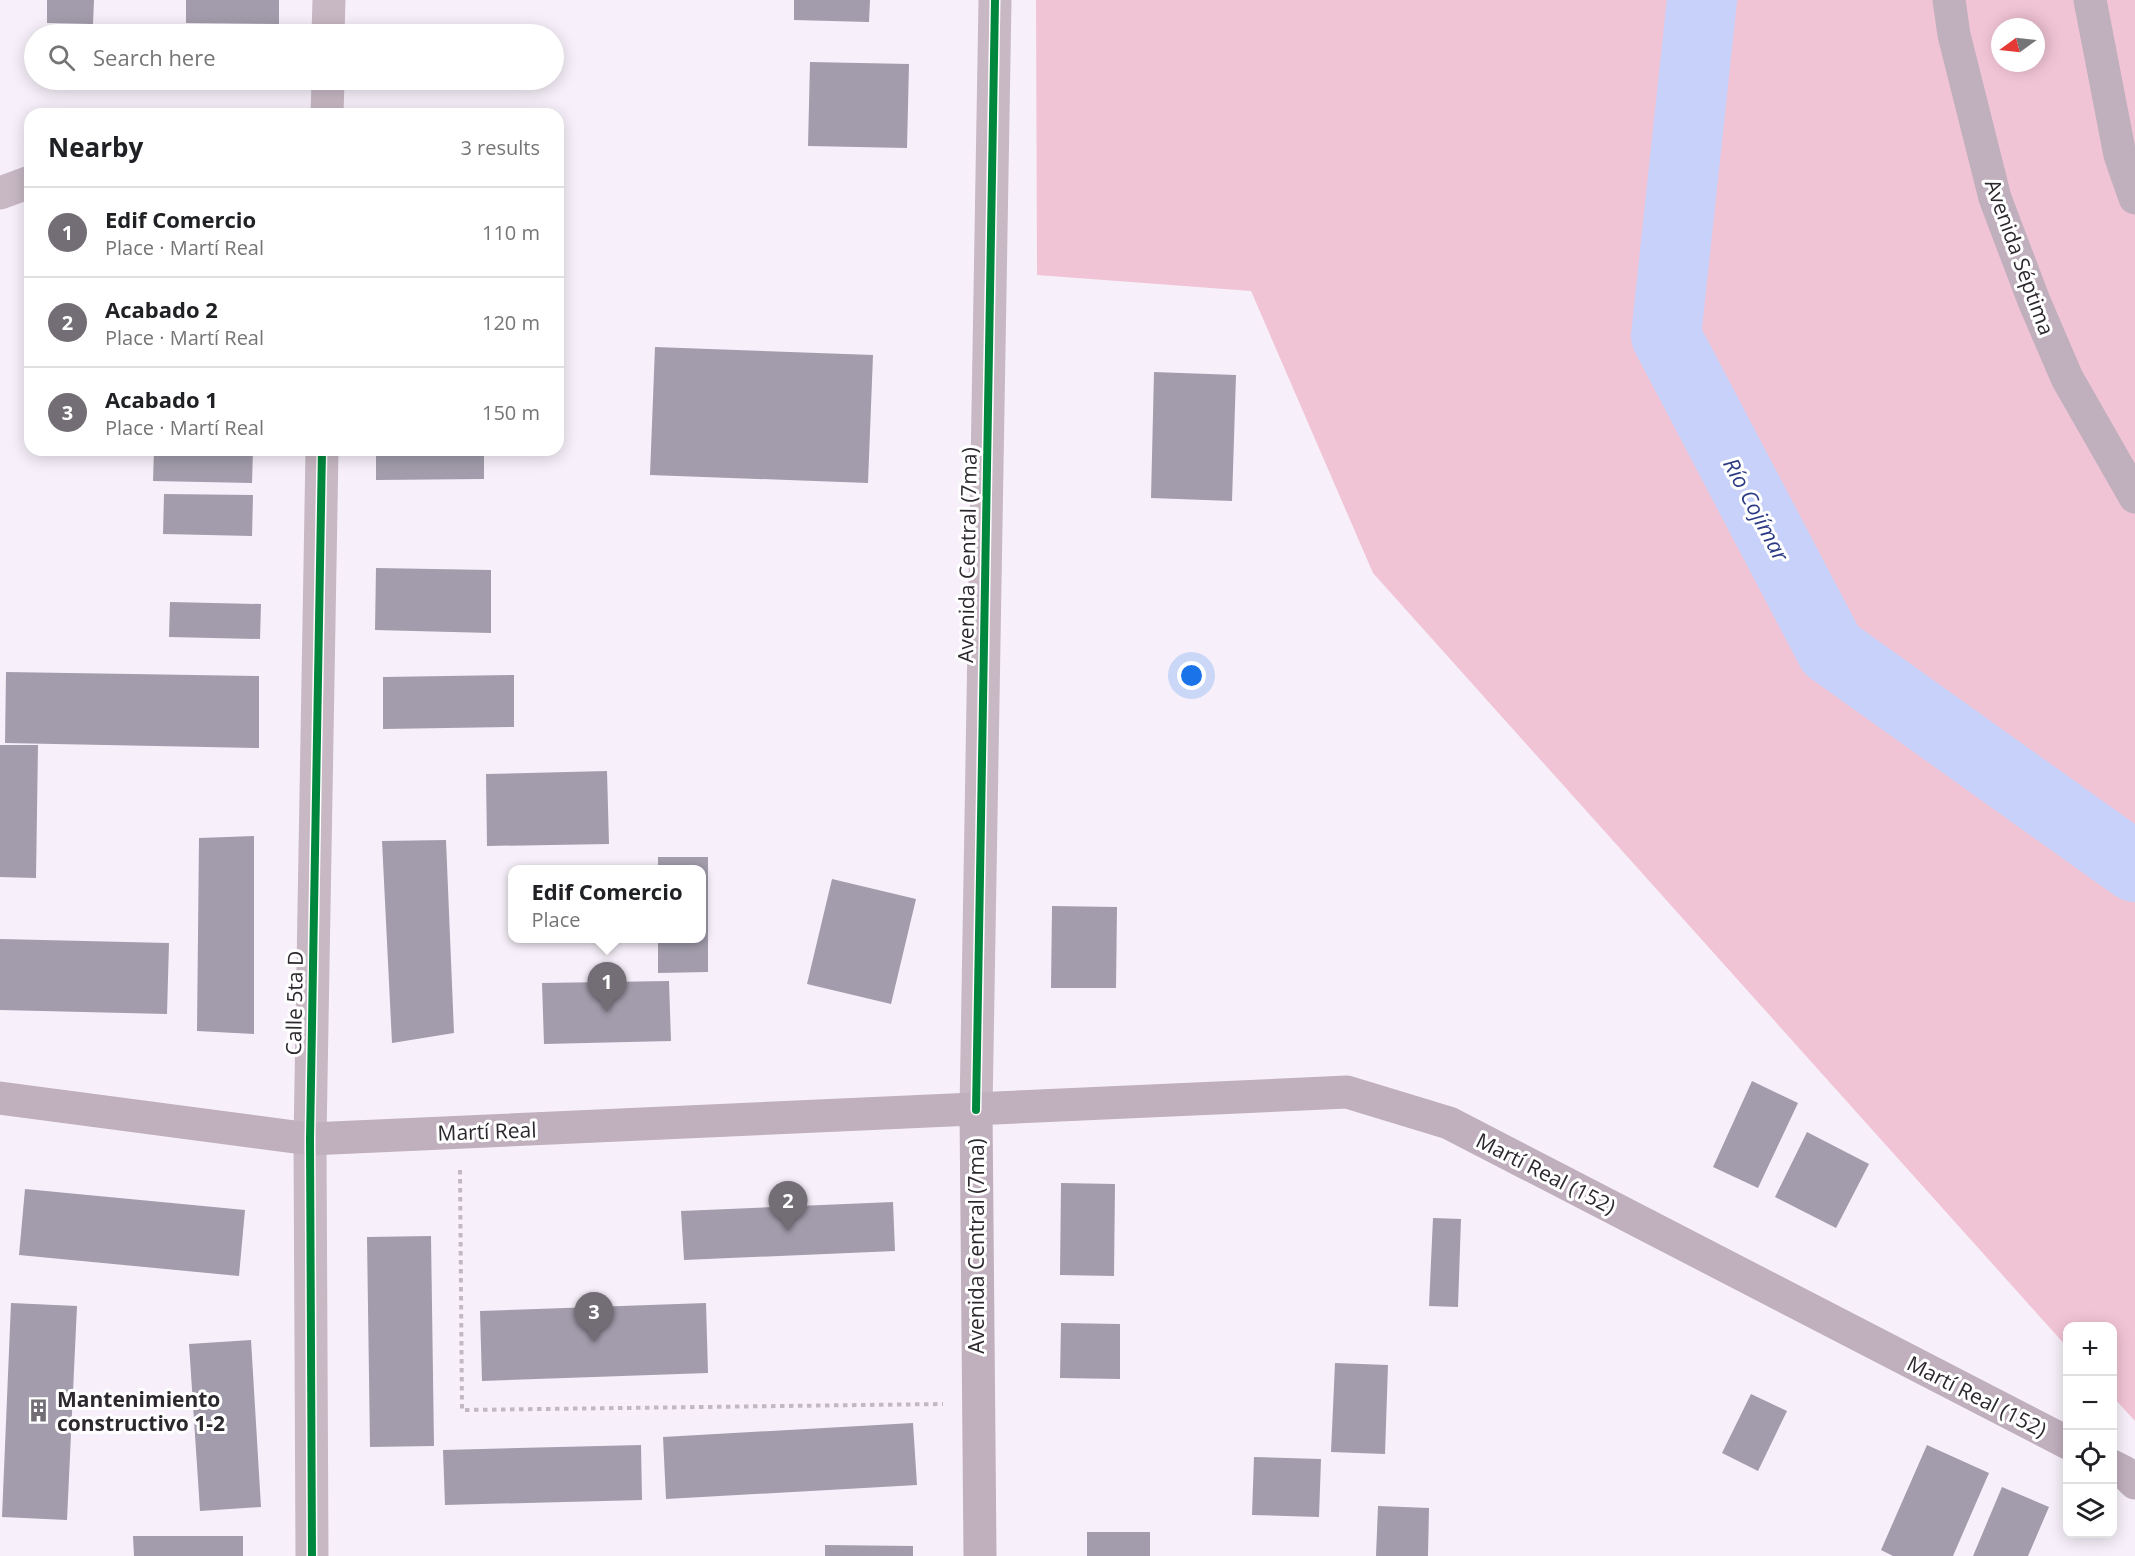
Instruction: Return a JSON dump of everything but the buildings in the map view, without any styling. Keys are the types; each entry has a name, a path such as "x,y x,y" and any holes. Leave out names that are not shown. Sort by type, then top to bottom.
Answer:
{"main road":[{"name":"Avenida Séptima","path":"1949,0 1954,35 1995,198 2030,291 2067,378 2135,497"},
{"path":"2090,0 2120,155 2135,198"},
{"name":"Martí Real (152)","path":"976,1110 1347,1092 1449,1123 2063,1441"},
{"name":"Martí Real","path":"0,1098 310,1139 976,1110"},
{"name":"Avenida Central (7ma)","path":"976,1110 980,1556"},
{"path":"2117,1468 2135,1483"}],"street":[{"path":"328,24 329,0"},
{"name":"Avenida Central (7ma)","path":"976,1110 995,0"},
{"path":"327,108 328,90"},
{"path":"0,193 24,184"},
{"name":"Calle 5ta D","path":"312,1556 310,1139 322,456"}],"path":[{"path":"460,1132 462,1410 977,1403"}],"shaded area":[{"path":"1036,0 2135,0 2135,1421 2117,1401 2117,1322 2063,1322 2063,1343 1373,573 1251,291 1037,275"}],"waterway":[{"name":"Río Cojímar","path":"1702,0 1666,336 1831,650 2135,867"}],"cycle path":[{"path":"976,1110 995,0"},
{"path":"312,1556 310,1139 322,456"}],"place":[{"name":"Edif Comercio","path":"607,1012"},
{"name":"Acabado 2","path":"788,1231"},
{"name":"Acabado 1","path":"594,1342"},
{"name":"Mantenimiento constructivo 1-2","path":"39,1411"}]}
